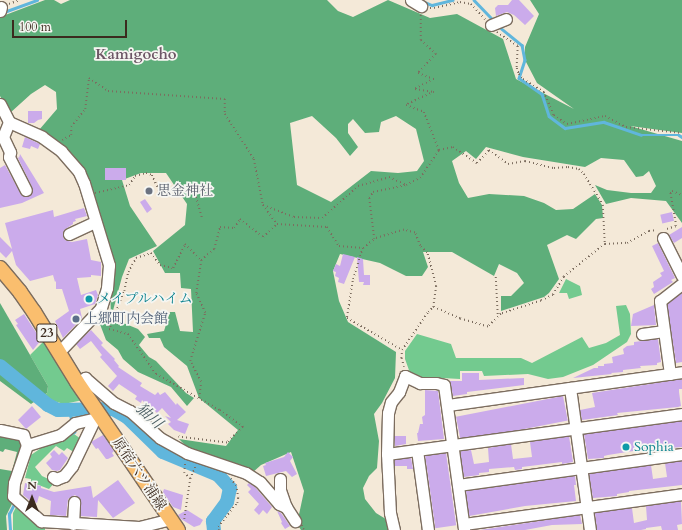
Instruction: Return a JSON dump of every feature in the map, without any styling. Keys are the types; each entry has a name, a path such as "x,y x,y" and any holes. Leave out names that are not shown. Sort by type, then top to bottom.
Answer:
{"main road":[{"name":"23","path":"0,268 20,292 58,353 90,400 98,419"},
{"name":"原宿六ツ浦線","path":"98,419 177,523"}],"street":[{"path":"0,104 9,122 42,137 61,152 76,167 88,194 95,222 109,265 107,288 101,308 58,353"},
{"path":"9,122 3,136 10,152 9,158 26,190"},
{"path":"69,234 95,222"},
{"path":"663,232 682,276"},
{"path":"670,374 660,301 682,284"},
{"path":"642,334 664,331"},
{"path":"448,405 682,372"},
{"path":"394,530 390,513 387,454 388,413 392,402 399,392 405,376 420,383 436,383 444,385 464,527 587,507 682,494"},
{"path":"78,383 85,378 114,403 130,411 160,438 178,446 188,453 246,473 260,482 280,504 286,507"},
{"path":"570,388 590,530"},
{"path":"387,454 682,414"},
{"path":"0,430 27,437 60,435 75,424 98,419"},
{"path":"53,477 56,479 64,476 72,466 98,419"},
{"path":"27,437 14,483 16,498 41,521 106,528 138,528 177,523"},
{"path":"417,450 428,530"},
{"path":"458,485 682,454"},
{"path":"280,479 280,490 286,507 294,521"},
{"path":"73,524 74,502"}],"path":[{"path":"416,3 421,40 436,54 418,73 434,79 415,89 434,92 406,105 424,112 439,150"},
{"path":"519,74 523,79 544,92 554,115 567,124 605,116 626,128 682,133"},
{"path":"52,145 71,135 71,127 85,109 89,78 108,91 225,99 225,114 254,159 263,205 277,224"},
{"path":"374,239 369,198 373,192 406,185 420,178 439,150 453,147 477,164 489,150 508,164 525,160 554,168 568,167 579,169 584,174 603,205 605,244"},
{"path":"88,194 129,185 135,176 146,173 152,175 159,190 165,196 186,190 195,193 202,218"},
{"path":"263,205 294,217 322,218 358,186 389,177 406,185"},
{"path":"433,307 460,319 488,327 498,316 541,301 553,295 564,277 605,244 627,244 649,231 663,232 676,226 670,193 672,191 682,195"},
{"path":"199,399 201,382 190,361 205,313 196,293 201,260 214,249 220,227 234,228 240,219 262,238 277,224 327,227 339,246 363,248"},
{"path":"402,350 347,318 353,281 363,248 374,239 404,230 415,233 420,246 427,253 433,271 436,290 433,307 402,350 401,358 405,376"},
{"path":"109,329 124,291 128,272 136,258 150,253 160,265 173,268 185,244 201,260"},
{"path":"496,277 498,316"},
{"path":"108,308 109,329"},
{"path":"109,329 128,334 156,374 220,410 243,427 227,443 172,436 178,446"},
{"path":"177,523 190,479 199,457"},
{"path":"219,530 218,527 237,503 238,498 236,486 228,473 229,467"},
{"path":"183,468 184,474 190,479"}],"green space":[{"path":"45,0 54,0 61,4 70,0 327,0 338,11 353,17 388,0 430,18 457,14 503,39 516,79 574,109 537,83 525,60 525,47 539,14 530,0 682,0 682,133 630,126 682,141 682,223 666,201 631,198 606,204 595,185 607,190 631,193 651,193 656,186 649,171 643,176 636,177 624,160 601,158 585,167 523,157 486,147 476,159 466,151 452,161 459,183 468,198 489,194 524,196 544,203 556,210 573,209 595,194 602,205 603,218 596,219 576,239 567,235 547,245 559,279 549,293 544,297 501,311 501,296 511,296 524,283 517,273 499,264 494,276 452,252 423,252 428,267 422,276 406,276 380,263 340,254 333,271 339,301 348,322 396,352 395,378 382,403 374,414 379,441 377,468 369,476 363,488 365,499 376,513 389,521 391,530 301,530 297,524 304,491 291,452 261,465 253,472 189,449 179,439 226,446 238,430 199,398 187,366 164,347 160,338 149,338 147,334 164,331 170,312 175,312 180,331 193,332 191,289 181,288 180,273 165,273 153,251 185,225 187,204 166,173 141,173 122,180 130,206 157,246 129,259 122,277 111,318 110,283 88,180 39,130 57,109 56,92 45,85 31,94 10,113 0,96 0,17","holes":["312,116 336,138 350,156 358,147 348,133 348,124 353,119 365,133 379,132 381,122 396,116 416,129 424,161 417,171 398,173 371,171 331,202 297,185 290,123"]},
{"path":"566,279 580,286 582,295 569,299 567,293 559,293"},
{"path":"0,303 48,386 47,393 31,404 0,381"},
{"path":"626,305 630,314 631,334 627,342 593,365 563,377 548,379 528,374 484,376 482,371 460,371 460,379 442,378 442,381 424,381 410,373 405,359 405,351 417,334 451,344 456,358 521,358 532,363 582,337 589,348 606,343 620,335 616,306"},
{"path":"111,318 138,329 145,337 139,345 149,357 156,361 186,393 194,398 187,406 171,387 138,372 123,359 118,350 106,340 98,319"},
{"path":"44,341 83,400 64,404 50,400 44,396 47,393 48,386 30,355"},
{"path":"0,432 22,438 29,448 13,502 6,516 7,530 0,530 0,469 12,471 17,452 5,449 3,452 0,451"},
{"path":"74,434 81,439 74,452 67,448 64,451 56,446 35,467 42,476 55,482 49,489 31,482 31,479 25,478 31,455 47,444"},
{"path":"17,505 45,528 45,530 13,530 13,513"}],"building":[{"path":"512,0 519,0 534,16 525,25 514,15 507,12 496,16 495,8 498,5 508,5"},
{"path":"28,111 42,111 42,119 34,123 28,123"},
{"path":"25,137 40,144 38,149 31,146 30,149 22,147"},
{"path":"20,154 44,193 22,203 0,208 0,168 5,165 22,196 29,196 32,193 32,187 17,156 19,158"},
{"path":"105,168 126,168 126,180 105,180"},
{"path":"145,199 152,209 147,213 140,202"},
{"path":"84,208 87,216 75,219 76,221 73,222 73,224 64,230 63,237 65,240 72,242 87,239 91,260 101,262 101,276 91,275 91,277 77,278 81,295 96,290 98,295 95,304 80,309 82,318 63,338 55,321 69,311 62,289 56,289 56,281 55,282 53,275 30,281 16,265 12,251 6,258 0,252 0,237 12,249 5,223 53,210 54,217"},
{"path":"672,212 674,221 662,223 660,215"},
{"path":"682,227 682,238 674,243 669,235"},
{"path":"658,243 675,278 671,280 673,282 654,294 651,289 654,287 653,282 662,276 660,273 664,271 652,246"},
{"path":"343,254 355,257 344,284 338,282 339,278 335,276 336,272 333,271 336,264 340,266"},
{"path":"357,257 363,259 364,275 370,275 370,285 363,285 364,282 359,282"},
{"path":"682,293 682,362 676,363 667,304"},
{"path":"654,305 656,325 631,326 633,314"},
{"path":"24,314 41,340 33,350 16,325 18,324 15,320"},
{"path":"91,330 103,343 101,345 115,359 114,360 119,366 118,367 142,383 140,386 155,395 158,392 160,395 165,392 176,405 177,403 186,412 177,420 189,424 185,434 174,430 168,424 171,422 165,416 171,418 162,408 157,413 154,410 152,411 142,400 141,403 135,399 137,396 119,384 113,391 108,386 117,376 100,357 102,355 91,341 80,349 76,344"},
{"path":"658,339 661,362 657,363 657,365 640,366 641,368 623,370 623,372 611,373 612,374 573,378 594,368 598,368 598,366 613,363 612,357 624,354 623,349 627,346 634,345 634,342"},
{"path":"462,373 479,373 479,380 524,378 524,385 467,392 467,394 453,396 450,381 462,381"},
{"path":"682,379 682,389 679,389 681,406 617,413 618,415 582,420 580,410 595,407 592,393"},
{"path":"425,390 438,391 444,439 418,441 417,433 420,424 423,424 422,417 425,415"},
{"path":"563,396 568,421 461,441 456,417"},
{"path":"32,406 41,417 26,429 18,420"},
{"path":"682,421 682,447 658,449 646,452 646,449 608,455 604,456 604,458 588,459 584,434"},
{"path":"103,435 114,451 112,453 114,456 108,459 106,459 98,448 96,449 91,442"},
{"path":"394,436 406,436 406,444 395,446"},
{"path":"569,436 573,462 522,467 522,469 515,470 514,467 489,469 489,472 464,477 460,452 462,451 471,450 474,464 489,462 488,448 511,444 513,459 532,457 530,442"},
{"path":"54,450 59,455 62,452 68,458 60,470 57,471 52,470 46,463 52,457 50,454"},
{"path":"288,452 293,457 290,461 297,474 292,477 286,471 266,476 263,466 266,465 265,463 284,457"},
{"path":"446,453 456,525 435,528 425,456"},
{"path":"411,458 413,469 407,469 407,466 395,466 394,460"},
{"path":"682,461 682,485 629,491 617,494 617,496 593,498 589,474 651,465 653,479 667,477 665,463"},
{"path":"575,476 576,485 574,485 576,501 525,506 469,516 466,491"},
{"path":"118,480 135,503 113,518 98,500 97,517 80,516 80,499 75,495 68,499 66,516 50,515 51,501 39,496 37,503 33,501 33,503 23,495 25,483 41,486 41,488 54,492 91,486 93,498"},
{"path":"249,483 255,487 272,507 267,514 263,510 259,515 254,510 259,504 248,492 251,489 247,485"},
{"path":"164,489 183,495 181,510 173,507 163,492"},
{"path":"681,501 682,524 677,525 678,530 662,530 661,526 641,530 597,530 595,513 632,508 634,523 647,520 646,506"},
{"path":"187,510 203,520 200,525 194,527 181,519 178,515"},
{"path":"277,511 281,513 290,526 285,529 281,523 282,522"},
{"path":"580,515 582,524 552,525 525,530 480,530"}],"waterway":[{"path":"4,12 37,0"},
{"path":"422,1 432,5 452,0"},
{"path":"474,0 493,20"},
{"path":"497,25 522,45 525,60 519,78 542,94 549,116 565,128 604,122 641,135 679,135 682,137"},
{"name":"㹨川","path":"0,366 48,405 58,410 113,409 127,417 163,452 218,475 230,488 227,502 213,521 214,530"},
{"path":"69,409 72,421"},
{"path":"68,435 74,432 73,428"},
{"path":"10,530 9,514 15,502"}],"place":[{"name":"思金神社","path":"149,191"},
{"name":"メイプルハイム","path":"89,299"},
{"name":"上郷町内会館","path":"76,319"},
{"name":"Sophia","path":"626,447"}],"district":[{"name":"Kamigocho","path":"136,55"}]}
